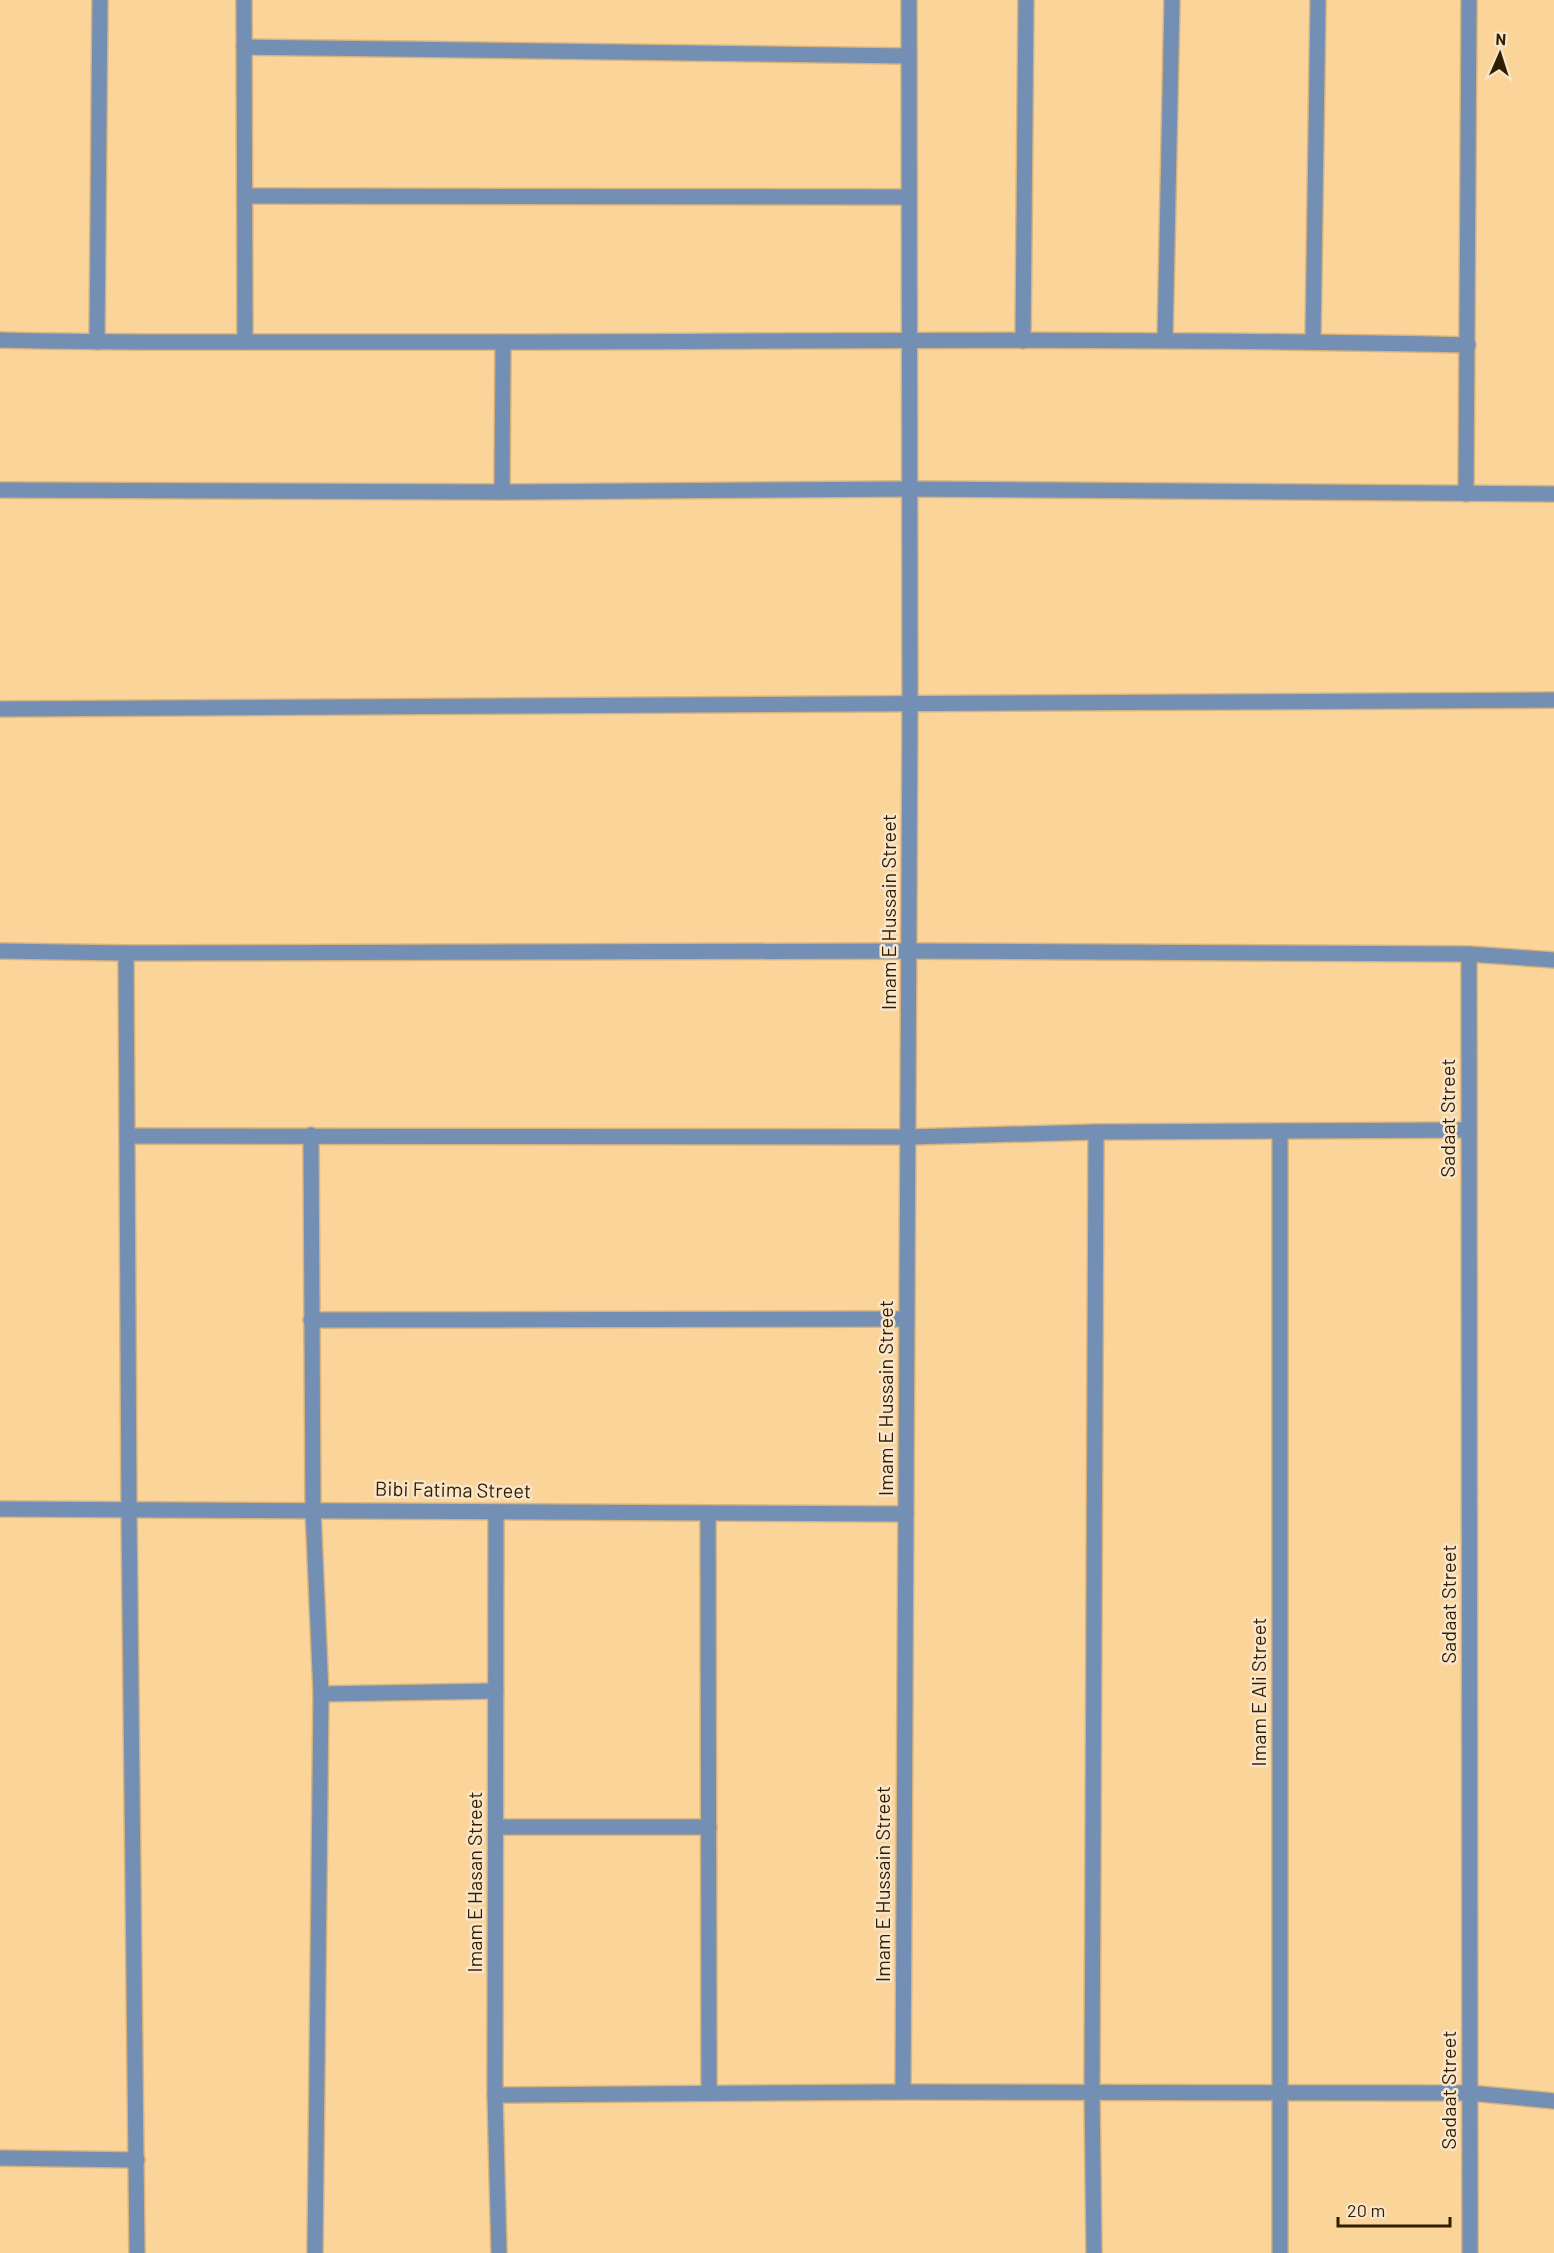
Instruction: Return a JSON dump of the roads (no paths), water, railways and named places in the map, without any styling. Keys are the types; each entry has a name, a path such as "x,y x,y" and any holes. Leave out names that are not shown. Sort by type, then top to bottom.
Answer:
{"street":[{"path":"97,342 100,0"},
{"path":"244,0 245,342"},
{"name":"Imam E Hussain Street","path":"903,2092 909,1137 909,0"},
{"path":"1023,341 1026,0"},
{"path":"1165,340 1172,0"},
{"path":"1314,341 1318,0"},
{"path":"1466,494 1469,0"},
{"path":"244,47 909,56"},
{"path":"244,196 909,197"},
{"path":"0,340 97,342 1165,340 1468,345"},
{"path":"502,492 503,342"},
{"path":"0,490 502,492 910,489 1554,494"},
{"path":"0,709 1554,700"},
{"path":"0,951 126,953 909,951 1468,954 1554,960"},
{"path":"126,953 136,2253"},
{"name":"Sadaat Street","path":"1468,954 1470,2253"},
{"path":"127,1136 909,1137 1096,1132 1469,1130"},
{"name":"Imam E Ali Street","path":"1280,1131 1280,2253"},
{"path":"1094,2253 1092,2092 1096,1132"},
{"path":"311,1135 313,1509 321,1694 315,2253"},
{"path":"311,1320 907,1319"},
{"name":"Bibi Fatima Street","path":"0,1509 906,1514"},
{"name":"Imam E Hasan Street","path":"496,1512 495,2095 499,2253"},
{"path":"708,1513 709,2093"},
{"path":"321,1694 496,1691"},
{"path":"496,1827 709,1827"},
{"path":"495,2095 903,2092 1470,2093 1554,2101"},
{"path":"0,2158 137,2160"}]}
